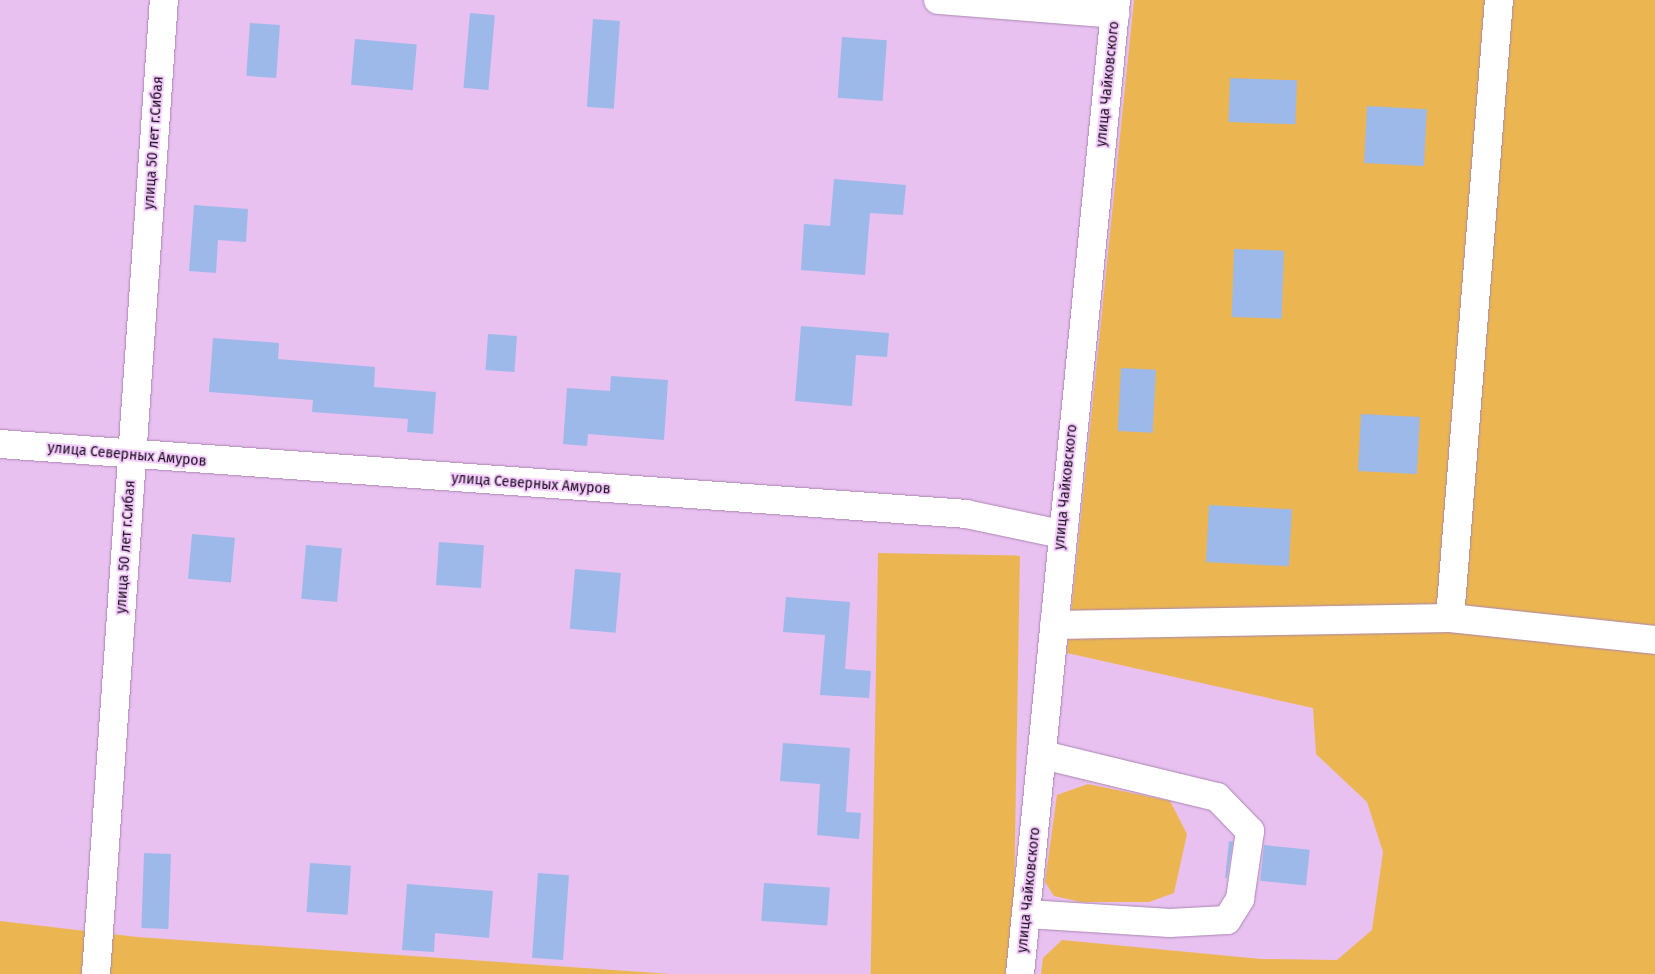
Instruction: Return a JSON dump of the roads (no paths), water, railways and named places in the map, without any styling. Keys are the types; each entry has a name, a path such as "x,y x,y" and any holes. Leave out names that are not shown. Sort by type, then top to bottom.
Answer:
{"street":[{"name":"улица 50 лет г.Сибая","path":"96,974 164,0"},
{"path":"938,0 1115,7"},
{"path":"1450,618 1499,0"},
{"name":"улица Чайковского","path":"1020,974 1044,755 1061,534 1115,7"},
{"name":"улица Северных Амуров","path":"0,444 133,456 966,514 1061,534"},
{"path":"1054,625 1450,618 1655,640"},
{"path":"1027,914 1170,923 1228,920 1240,899 1250,831 1217,797 1044,755"}]}
